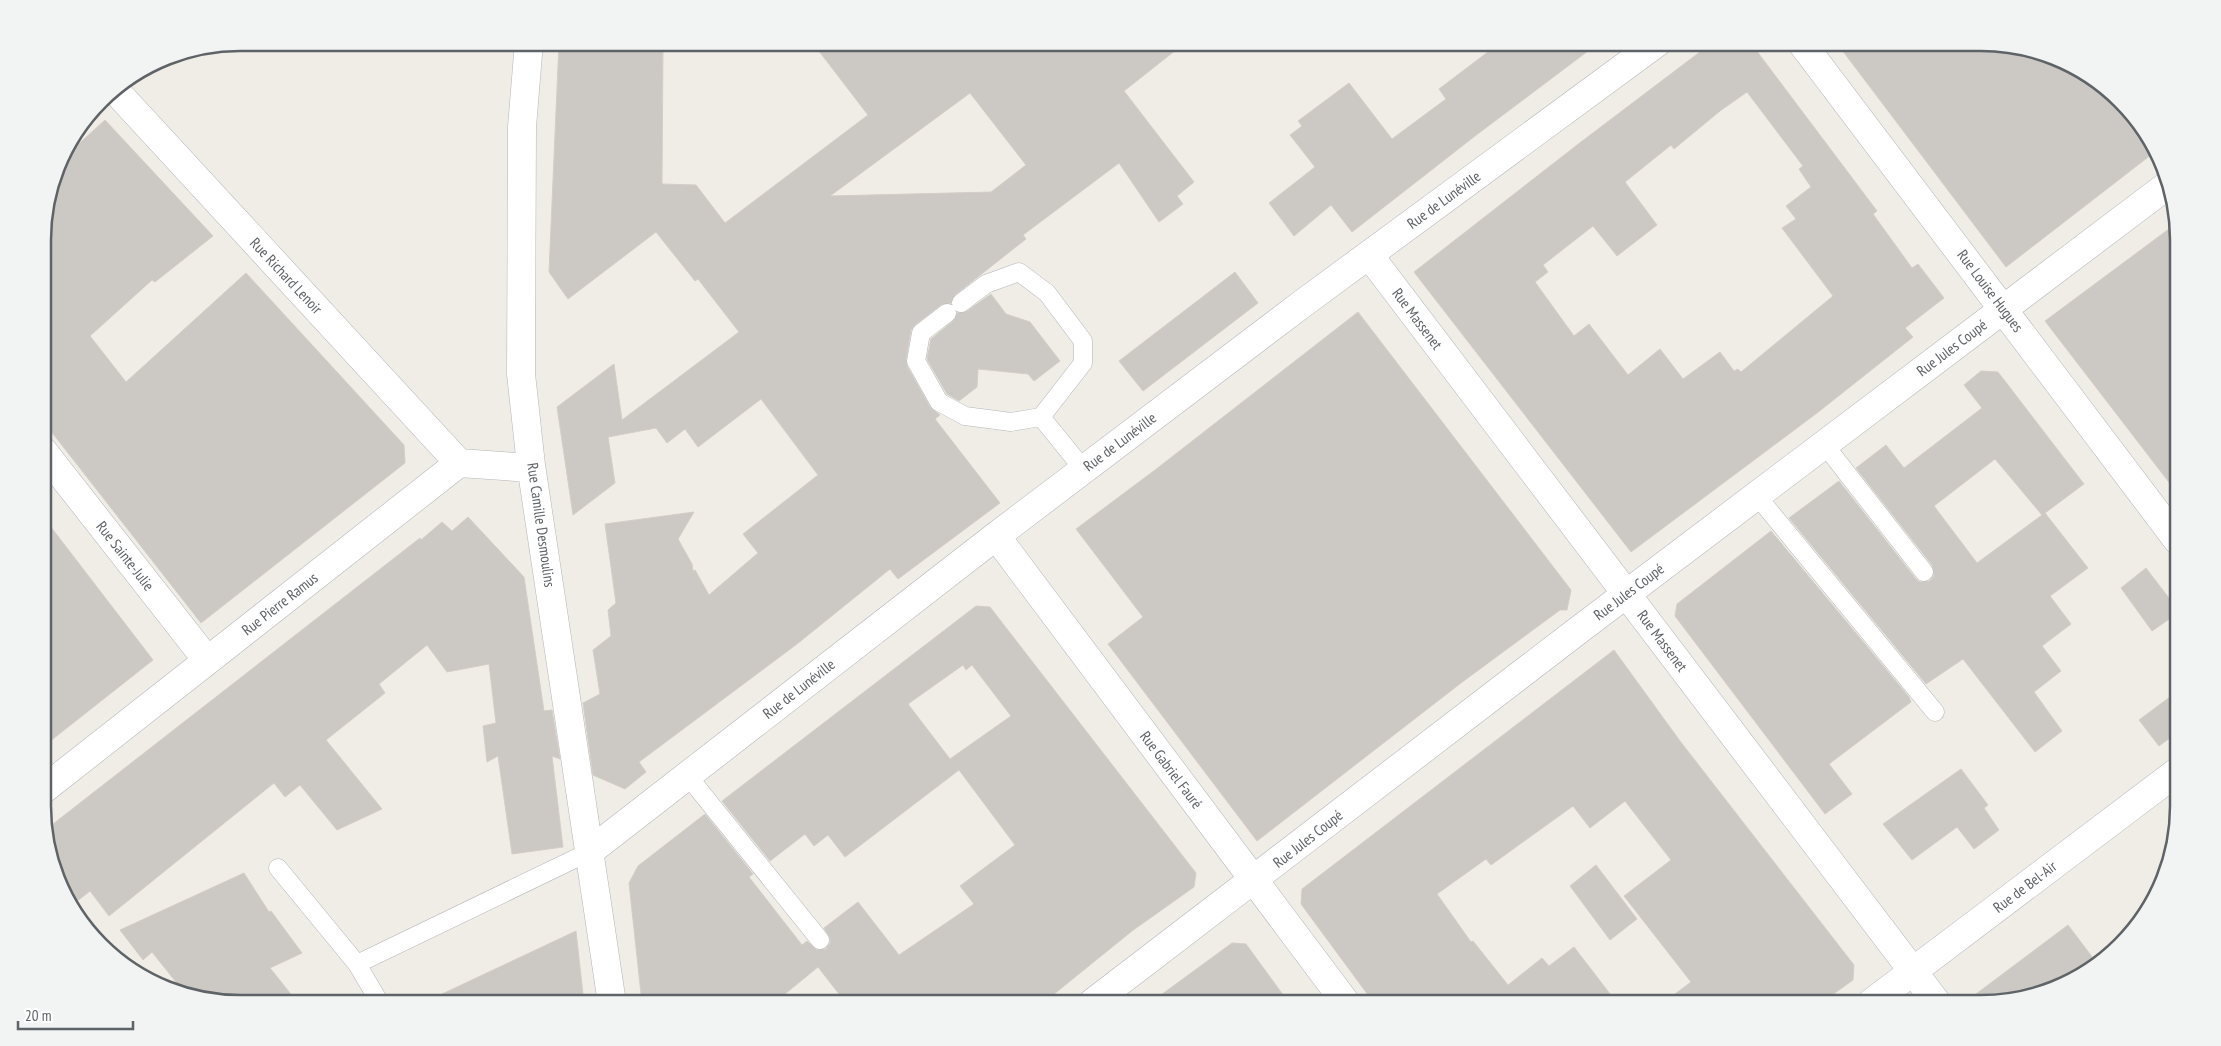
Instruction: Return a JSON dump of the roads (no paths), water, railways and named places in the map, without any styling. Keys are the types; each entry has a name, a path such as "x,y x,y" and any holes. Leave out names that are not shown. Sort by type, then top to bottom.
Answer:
{"street":[{"name":"Rue Camille Desmoulins","path":"528,51 522,127 521,374 532,465 611,995"},
{"name":"Rue de Lunéville","path":"589,852 996,536 1369,255 1646,51"},
{"name":"Rue Louise Hugues","path":"1808,51 2170,530"},
{"name":"Rue Richard Lenoir","path":"119,95 459,464"},
{"name":"Rue Jules Coupé","path":"1103,995 1626,594 2162,189"},
{"name":"Rue Massenet","path":"1369,255 1931,995"},
{"name":"Rue Sainte-Julie","path":"51,461 208,660"},
{"path":"459,464 516,467 532,465"},
{"name":"Rue Pierre Ramus","path":"51,783 459,464"},
{"name":"Rue Gabriel Fauré","path":"996,536 1340,995"},
{"name":"Rue de Bel-Air","path":"1882,995 2170,777"}],"lane":[{"path":"1019,272 1047,293 1083,341 1083,363 1041,417 1011,422 965,416 939,402 916,361 921,333 986,284 1019,272"},
{"path":"1041,417 1084,470"},
{"path":"1824,444 1924,572"},
{"path":"1757,496 1936,712"},
{"path":"687,775 820,940"},
{"path":"357,964 589,852"},
{"path":"278,868 357,964 375,995"}]}
